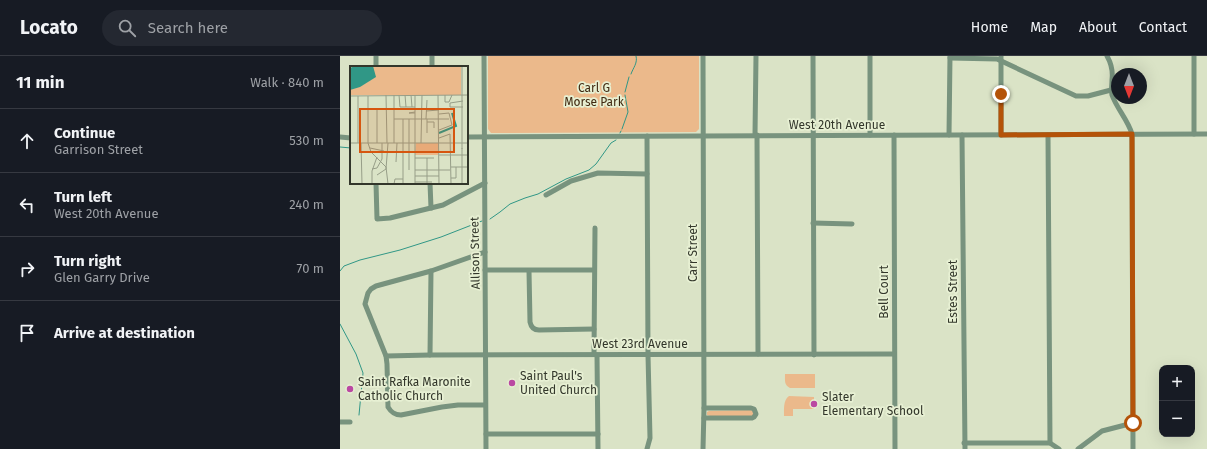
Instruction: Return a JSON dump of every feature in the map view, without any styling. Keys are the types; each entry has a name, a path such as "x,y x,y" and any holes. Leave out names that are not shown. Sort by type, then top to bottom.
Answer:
{"street":[{"name":"Allison Street","path":"484,56 486,449"},
{"name":"Carr Street","path":"703,56 703,449"},
{"path":"756,56 758,354"},
{"path":"813,56 814,355"},
{"path":"870,56 870,135"},
{"path":"1107,56 1112,68"},
{"path":"1194,56 1194,134"},
{"path":"949,135 950,57 1000,58 1076,96 1088,96 1111,90"},
{"path":"1000,58 1001,135"},
{"path":"1116,104 1132,134 1133,449"},
{"name":"West 20th Avenue","path":"468,137 1207,134"},
{"name":"Bell Court","path":"894,135 895,449"},
{"name":"Estes Street","path":"962,135 965,449"},
{"path":"1048,135 1050,443"},
{"path":"647,136 650,438 647,449"},
{"path":"340,137 350,138"},
{"path":"546,194 571,181 598,173 647,174"},
{"path":"376,184 377,219 390,218 443,205 485,183"},
{"path":"430,184 431,208"},
{"path":"813,223 852,224"},
{"path":"595,228 594,329 598,449"},
{"path":"485,252 431,271 376,286 371,289 366,296 365,304 386,356 388,407 392,413 401,415 458,405 485,405"},
{"path":"485,270 594,270"},
{"path":"430,355 431,271"},
{"path":"529,271 531,326 536,330 594,329"},
{"name":"West 23rd Avenue","path":"386,356 894,354"},
{"path":"704,408 751,408 754,409 756,414 752,418 704,418"},
{"path":"340,422 350,422"},
{"path":"1078,449 1102,431 1133,423"},
{"path":"486,434 598,434"},
{"path":"964,443 1050,443 1059,449"}],"green space":[{"name":"Carl G Morse Park","path":"488,56 699,56 699,129 696,132 491,133 488,129"},
{"path":"785,374 815,374 815,388 790,388 786,384"},
{"path":"789,396 814,397 814,409 793,409 793,416 784,416 785,403"},
{"path":"751,410 754,413 753,416 707,415 707,412 709,411"}],"waterway":[{"path":"631,74 636,63 636,56"},
{"path":"625,92 629,77"},
{"path":"622,129 628,112 625,95"},
{"path":"490,219 510,204 538,194 566,179 589,170 596,164 611,143 616,140"},
{"path":"340,147 350,148"},
{"path":"340,271 344,266 360,260 400,250 441,237 482,221"},
{"path":"340,324 356,354 363,373 359,415"}],"place":[{"name":"Saint Paul's United Church","path":"512,383"},
{"name":"Saint Rafka Maronite Catholic Church","path":"350,389"},
{"name":"Slater Elementary School","path":"814,404"}],"route":[{"path":"1001,94 1001,135 1132,134 1133,423"}]}
